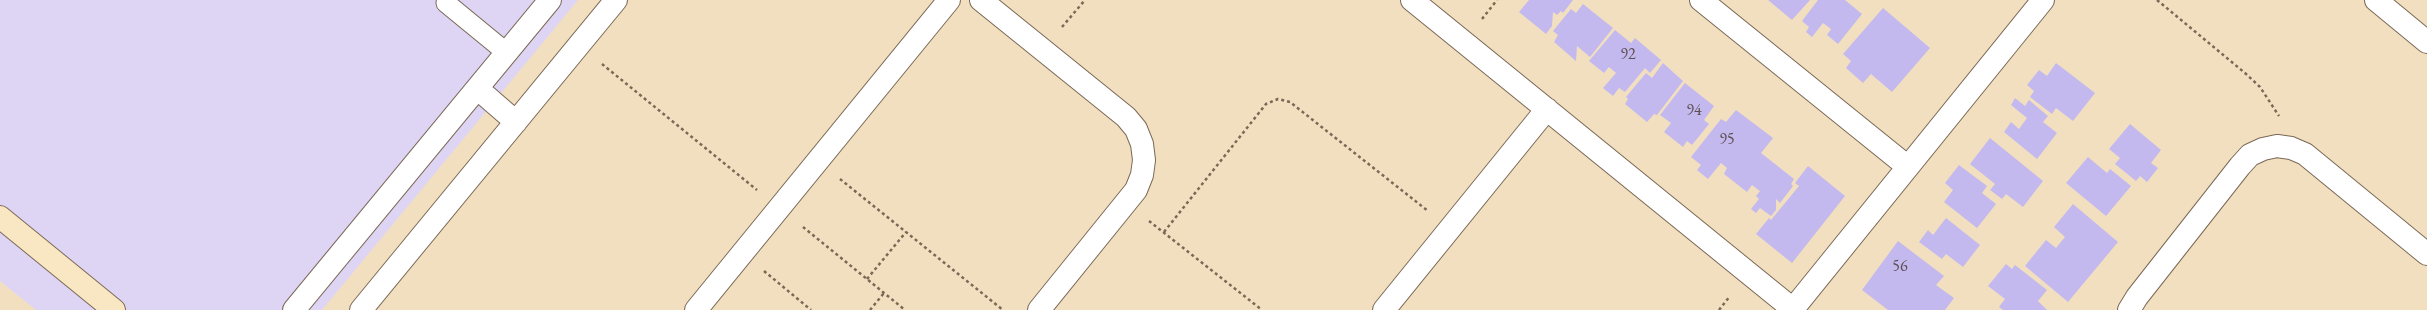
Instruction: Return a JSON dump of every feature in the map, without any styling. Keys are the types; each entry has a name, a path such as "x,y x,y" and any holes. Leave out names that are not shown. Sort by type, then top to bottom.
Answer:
{"street":[{"path":"294,310 550,0"},
{"path":"361,310 616,0"},
{"path":"696,310 949,0"},
{"path":"981,0 1126,117 1136,129 1142,144 1144,160 1142,175 1136,190 1039,310"},
{"path":"1412,0 1794,309 2043,0"},
{"path":"1701,0 1908,168"},
{"path":"2376,0 2427,42"},
{"path":"478,89 516,122"},
{"path":"1384,310 1547,109"},
{"path":"2129,310 2137,297 2240,166 2250,156 2263,149 2277,146 2291,148 2305,154 2427,254"},
{"path":"0,217 114,310"}],"lane":[{"path":"446,3 506,53"}],"path":[{"path":"1043,50 1085,0"},
{"path":"2157,0 2260,87 2272,103 2283,125 2291,148"},
{"path":"579,45 905,310"},
{"path":"1164,232 1266,104 1278,99 1290,102 1450,229"},
{"path":"818,161 1003,310"},
{"path":"1127,203 1262,310"},
{"path":"867,279 906,232"},
{"path":"742,253 811,310"},
{"path":"870,310 884,293"}],"shaded area":[{"path":"0,0 578,0 322,310 36,310 0,281"}],"building":[{"path":"1529,0 1573,0 1563,13 1561,11 1557,15 1553,12 1552,26 1546,34 1519,12"},
{"path":"1768,0 1810,0 1792,20"},
{"path":"1818,0 1845,0 1862,14 1838,44 1827,35 1831,29 1823,23 1812,37 1806,32 1809,27 1802,21"},
{"path":"1583,4 1613,28 1590,57 1577,46 1576,61 1554,42 1558,35 1553,31 1571,9 1576,13"},
{"path":"1883,8 1930,48 1892,92 1871,74 1863,83 1846,68 1851,61 1843,54"},
{"path":"1615,30 1631,43 1635,38 1661,60 1650,73 1645,68 1625,92 1619,88 1613,96 1603,88 1616,73 1609,67 1604,73 1589,61"},
{"path":"1663,63 1683,81 1657,115 1654,114 1647,122 1625,104 1628,99 1626,97 1646,73 1652,78"},
{"path":"2056,63 2095,93 2073,121 2056,108 2052,114 2030,97 2034,91 2027,85 2039,70 2047,76"},
{"path":"1685,83 1714,106 1704,120 1709,124 1692,145 1687,141 1683,147 1664,132 1671,123 1660,115"},
{"path":"2015,98 2025,106 2029,100 2048,116 2043,122 2057,133 2037,159 2004,132 2011,122 2019,129 2027,118 2011,105"},
{"path":"1736,110 1773,138 1761,153 1794,179 1791,184 1793,186 1780,203 1776,199 1776,210 1771,216 1760,208 1756,213 1751,209 1759,199 1756,196 1760,191 1752,185 1747,192 1724,174 1727,168 1721,163 1708,179 1697,170 1701,165 1691,157 1721,119 1726,122"},
{"path":"2130,124 2161,150 2151,163 2158,168 2147,182 2140,176 2136,181 2115,164 2120,158 2109,149"},
{"path":"1990,138 2043,181 2023,207 2006,194 2002,199 1990,190 1995,184 1970,164"},
{"path":"2088,157 2107,173 2110,169 2131,186 2106,216 2066,183"},
{"path":"1959,165 1987,186 1982,193 1996,204 1977,228 1944,202 1953,190 1945,183"},
{"path":"1808,166 1845,196 1792,263 1756,234 1769,218 1771,220 1799,186 1795,183"},
{"path":"2073,204 2118,242 2068,302 2025,266 2046,240 2056,248 2065,237 2054,227"},
{"path":"1946,218 1980,245 1963,267 1946,254 1942,259 1919,242 1928,230 1933,235"},
{"path":"1898,241 1944,276 1936,285 1954,298 1945,310 1888,310 1862,290"},
{"path":"2006,264 2012,269 2015,265 2047,290 2038,301 2047,310 2003,310 1999,307 2005,299 1988,286"}]}
